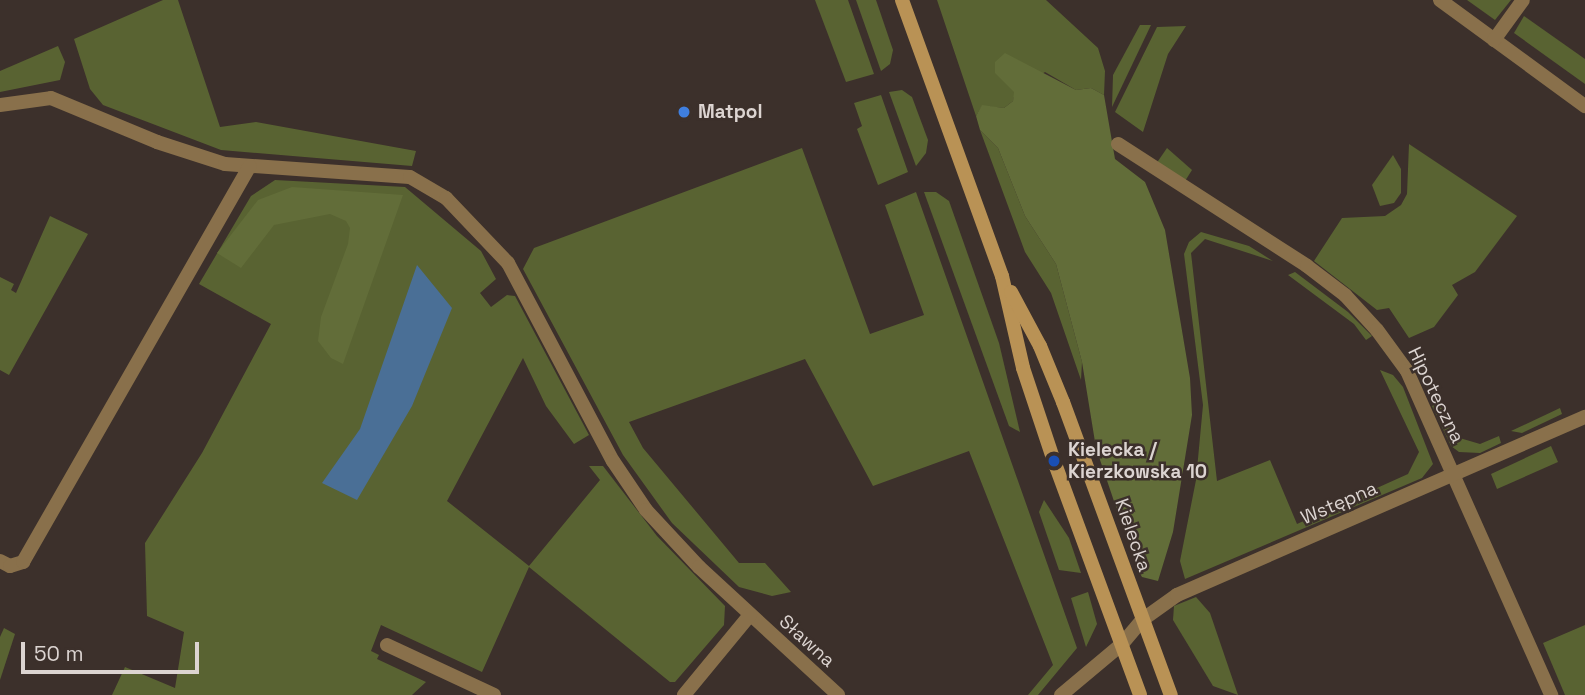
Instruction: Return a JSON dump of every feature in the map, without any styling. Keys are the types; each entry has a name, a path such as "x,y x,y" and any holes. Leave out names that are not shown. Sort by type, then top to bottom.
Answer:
{"main road":[{"name":"Kielecka","path":"902,0 1002,276 1023,368 1140,695"},
{"name":"Kielecka","path":"1002,276 1040,346 1171,695"}],"street":[{"path":"1440,0 1585,106"},
{"path":"1494,40 1523,0"},
{"name":"Sławna","path":"0,104 51,98 184,152 250,166 410,177 460,210 508,263 608,452 646,510 750,615 838,695"},
{"name":"Hipoteczna","path":"1118,144 1307,266 1366,315 1406,371 1551,695"},
{"path":"0,562 10,566 23,562 250,166"},
{"name":"Wstępna","path":"1061,695 1122,644 1143,620 1191,588 1585,417"},
{"path":"684,695 750,615"},
{"path":"387,645 494,695"}],"green space":[{"path":"163,0 178,0 220,127 256,122 416,151 412,166 221,150 103,105 90,89 74,39"},
{"path":"815,0 848,0 874,74 846,82"},
{"path":"856,0 876,0 893,50 890,64 881,71"},
{"path":"937,0 1046,0 1098,48 1105,71 1104,95 1091,88 1076,90 1045,72 1015,92 1013,101 1004,108 982,106 976,116"},
{"path":"1467,0 1511,0 1495,20"},
{"path":"1524,16 1585,59 1585,84 1514,33"},
{"path":"1140,25 1151,25 1112,107 1113,75"},
{"path":"1186,26 1168,54 1143,132 1115,112 1157,27"},
{"path":"58,46 65,62 60,80 0,92 0,71"},
{"path":"1005,53 1076,90 1091,88 1104,95 1115,159 1145,182 1165,230 1190,378 1192,415 1173,532 1158,581 1142,577 1138,570 1135,538 1119,516 1096,448 1082,362 1056,264 1025,216 998,148 980,130 976,116 982,105 1004,108 1013,101 1014,92 995,73 995,62"},
{"path":"902,90 912,97 928,140 926,153 916,166 889,92"},
{"path":"881,95 908,172 878,185 857,129 862,126 854,103"},
{"path":"980,130 998,148 1025,216 1056,264 1082,362 1081,380 1051,293 1025,252"},
{"path":"1409,144 1517,216 1475,272 1452,285 1458,295 1434,327 1409,338 1389,308 1377,310 1314,261 1342,218 1385,216 1401,205 1407,194"},
{"path":"802,148 870,334 924,315 885,205 916,192 1077,648 1038,695 1028,695 1053,665 969,451 873,486 805,359 629,422 643,448 739,563 765,563 791,592 772,596 739,587 672,523 623,455 523,269 534,248"},
{"path":"1167,148 1192,170 1185,181 1156,164"},
{"path":"1393,155 1401,169 1401,193 1394,203 1380,206 1372,185"},
{"path":"275,180 405,187 481,251 496,279 480,293 491,307 507,295 515,296 589,435 574,444 546,406 523,358 447,501 529,566 600,480 589,466 603,466 657,536 725,606 724,625 675,682 670,682 529,567 482,672 381,625 371,651 379,655 377,659 426,682 412,695 112,695 125,667 175,688 184,632 147,616 145,543 202,453 271,324 199,284 251,196"},
{"path":"292,187 403,195 343,364 331,358 318,341 321,317 348,244 350,228 346,221 330,214 274,225 241,268 217,253 258,200"},
{"path":"924,192 936,192 949,201 999,343 1020,432 1009,426"},
{"path":"50,216 88,234 9,375 0,370 0,277 14,284 11,290 16,293"},
{"path":"1201,232 1249,246 1273,261 1205,239 1191,253 1217,481 1270,460 1297,524 1408,474 1419,452 1380,370 1393,375 1403,387 1433,464 1422,478 1185,579 1180,561 1196,480 1203,405 1184,254 1189,242"},
{"path":"1295,272 1348,312 1372,336 1366,340 1354,324 1288,275"},
{"path":"1439,402 1453,436 1480,444 1499,436 1501,443 1480,453 1459,452 1451,446 1432,406"},
{"path":"1560,408 1562,414 1522,433 1511,431"},
{"path":"1551,446 1558,462 1497,489 1491,474"},
{"path":"1044,500 1069,538 1081,573 1059,570 1039,512"},
{"path":"1088,592 1097,624 1086,647 1071,598"},
{"path":"1196,597 1210,613 1238,695 1213,686 1173,620 1174,606"},
{"path":"1585,625 1585,695 1565,695 1543,643"},
{"path":"4,628 15,634 0,680 0,637"}],"water":[{"path":"417,265 452,308 412,406 357,500 322,483 360,429"}],"place":[{"name":"Matpol","path":"684,112"},
{"name":"Kielecka / Kierzkowska 10","path":"1054,461"}]}
